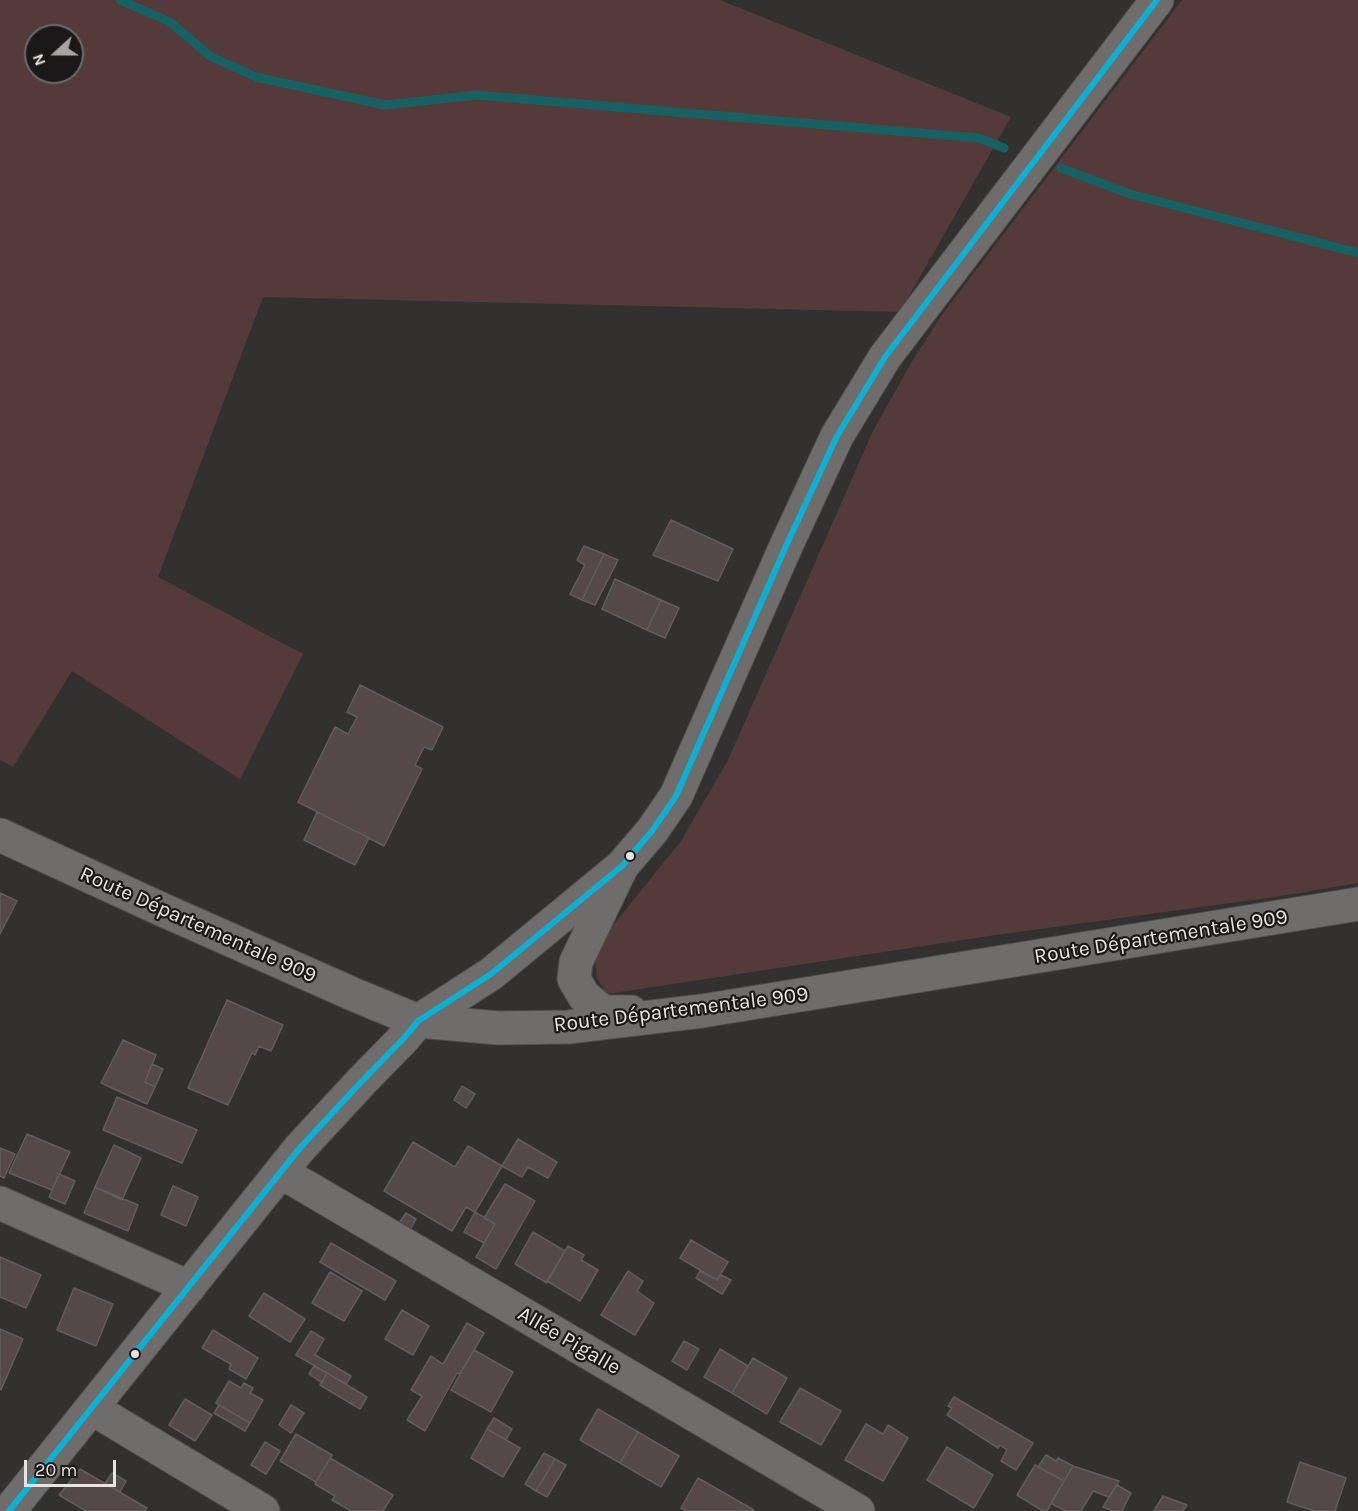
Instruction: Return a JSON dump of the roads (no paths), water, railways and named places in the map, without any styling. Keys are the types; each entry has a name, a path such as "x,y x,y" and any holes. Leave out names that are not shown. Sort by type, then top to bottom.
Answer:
{"street":[{"path":"8,1505 93,1409 299,1149 418,1021 491,974 622,866 652,831 676,796 837,436 879,367 1157,0"},
{"name":"Route Départementale 909","path":"0,835 163,910 418,1021 499,1028 568,1027 702,1011 1358,904"},
{"path":"622,866 576,962 574,979 584,996 603,1012 702,1011"},
{"name":"Allée Pigalle","path":"281,1172 858,1511"},
{"path":"0,1203 189,1287"},
{"path":"93,1409 263,1511"}],"waterway":[{"path":"120,0 170,22 210,56 256,77 385,105 477,95 979,138 1004,148"},
{"path":"1061,168 1130,194 1358,253"}]}
